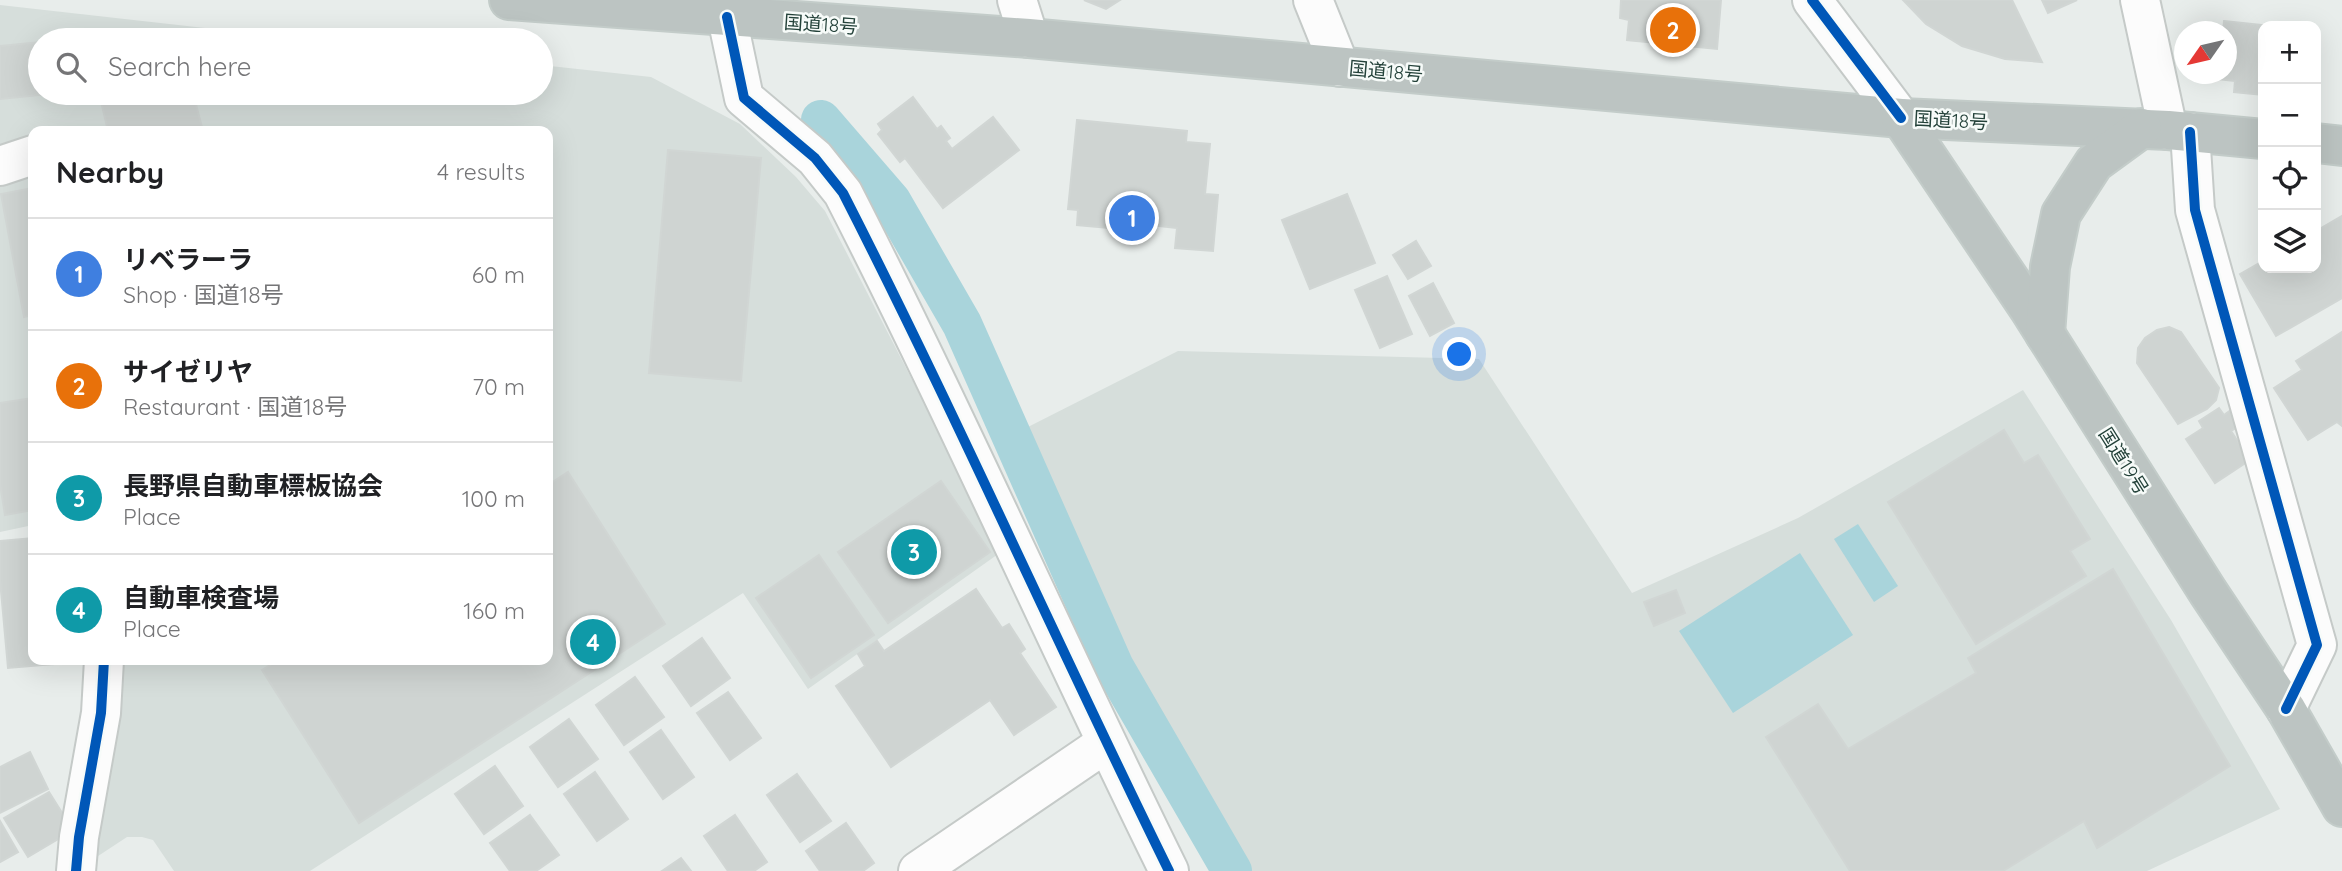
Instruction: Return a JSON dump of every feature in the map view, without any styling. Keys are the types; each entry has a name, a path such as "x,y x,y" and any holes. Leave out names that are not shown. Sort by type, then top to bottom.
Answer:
{"highway":[{"name":"国道18号","path":"509,0 1029,38 1901,118 2167,130 2258,139"},
{"name":"国道19号","path":"1901,118 2045,334 2208,592 2286,709 2342,807"},
{"path":"2045,334 2050,267 2061,214 2094,163 2167,130"},
{"path":"2321,144 2342,146"}],"street":[{"path":"1017,0 1029,38"},
{"path":"1313,0 1340,67"},
{"path":"1812,0 1901,118"},
{"path":"2140,0 2167,130 2195,210 2317,645 2286,709"},
{"path":"727,17 744,98 815,158 843,193 979,472 1105,743 1169,871"},
{"path":"0,166 28,157"},
{"path":"76,871 79,837 100,713 104,665"},
{"path":"918,871 1105,743"}],"shaded area":[{"path":"0,5 205,28 28,28 28,105 553,105 553,66 651,77 740,124 796,177 825,211 1001,552 808,689 743,593 310,871 174,871 153,840 142,837 127,837 89,862 113,665 553,665 553,126 28,126 28,526 0,532"},
{"path":"1178,351 1479,359 1632,593 1798,518 2023,390 2171,620 2280,809 2147,871 1246,871 1121,649 1024,429"}],"water":[{"path":"1858,524 1898,586 1874,602 1834,539"},
{"path":"1800,553 1853,635 1733,713 1679,631"}],"building":[{"path":"1084,0 1120,0 1106,9"},
{"path":"1621,0 1721,0 1717,49 1627,40 1629,20 1620,18"},
{"path":"1903,0 2012,0 2042,62 2005,59 1962,46 1926,24"},
{"path":"2042,0 2077,0 2048,13"},
{"path":"2237,22 2258,25 2258,94 2234,92 2235,84 2237,84"},
{"path":"28,43 28,96 0,99 0,46"},
{"path":"913,97 937,129 941,126 950,138 946,141 952,149 993,117 1019,150 943,208 905,158 900,162 878,134 882,130 878,124"},
{"path":"102,105 196,105 202,126 107,126"},
{"path":"1077,120 1187,131 1186,142 1210,144 1205,194 1218,195 1213,251 1175,248 1177,228 1132,223 1131,230 1077,225 1078,210 1068,209"},
{"path":"668,150 761,158 741,381 649,373"},
{"path":"28,189 28,316 24,317 1,194"},
{"path":"1347,194 1375,263 1310,289 1282,220"},
{"path":"2342,216 2342,298 2276,336 2240,274 2258,264 2258,273 2321,273 2321,228"},
{"path":"1416,241 1431,266 1408,279 1393,255"},
{"path":"1387,276 1412,334 1380,348 1355,290"},
{"path":"1433,283 1454,323 1430,336 1409,296"},
{"path":"2169,327 2181,332 2219,388 2216,400 2207,409 2178,424 2137,363 2138,348 2145,338 2157,330"},
{"path":"2342,332 2342,426 2337,422 2308,440 2274,388 2302,370 2296,361"},
{"path":"28,399 28,511 5,515 0,484 0,403"},
{"path":"2219,408 2224,415 2231,410 2241,425 2231,431 2250,460 2215,483 2186,439 2203,428 2199,421"},
{"path":"2004,430 2024,463 2038,455 2090,539 2070,551 2086,576 1976,644 1888,502"},
{"path":"568,472 665,624 359,823 262,670 270,665 553,665 553,482"},
{"path":"941,481 990,552 888,623 838,552"},
{"path":"28,538 28,665 42,665 8,668 0,580 0,541"},
{"path":"819,555 874,635 811,678 756,598"},
{"path":"2113,569 2230,766 2097,848 2084,821 2003,871 1850,871 1766,737 1818,704 1848,749 1976,673 1968,658"},
{"path":"976,589 1002,628 1009,624 1025,649 1020,653 1056,707 1014,735 990,700 891,767 836,686 865,666 858,654 877,641 884,651"},
{"path":"1676,590 1685,613 1654,626 1644,602"},
{"path":"702,638 730,678 691,706 663,666"},
{"path":"635,677 664,717 624,745 596,705"},
{"path":"728,692 761,738 730,760 697,713"},
{"path":"569,719 598,759 558,787 530,747"},
{"path":"661,730 694,777 663,799 630,752"},
{"path":"30,752 48,789 0,813 0,767"},
{"path":"495,766 523,806 484,834 455,794"},
{"path":"595,772 628,819 597,841 564,794"},
{"path":"797,774 831,821 800,842 767,795"},
{"path":"49,792 64,816 58,839 28,857 4,818"},
{"path":"530,815 559,855 536,871 510,871 490,843"},
{"path":"735,815 767,862 754,871 728,871 704,836"},
{"path":"0,821 18,852 0,862"},
{"path":"846,823 874,863 863,871 820,871 806,851"},
{"path":"681,858 691,871 662,871"}],"waterway":[{"path":"821,120 891,201 962,324 1114,667 1232,871"}],"cycle path":[{"path":"1812,0 1901,118"},
{"path":"727,17 744,98 815,158 843,193 1169,871"},
{"path":"2190,132 2195,210 2317,645 2286,709"},
{"path":"76,871 79,837 101,713 104,665"}],"place":[{"name":"サイゼリヤ","path":"1673,30"},
{"name":"リベラーラ","path":"1132,218"},
{"name":"長野県自動車標板協会","path":"914,552"},
{"name":"自動車検査場","path":"593,642"}]}
